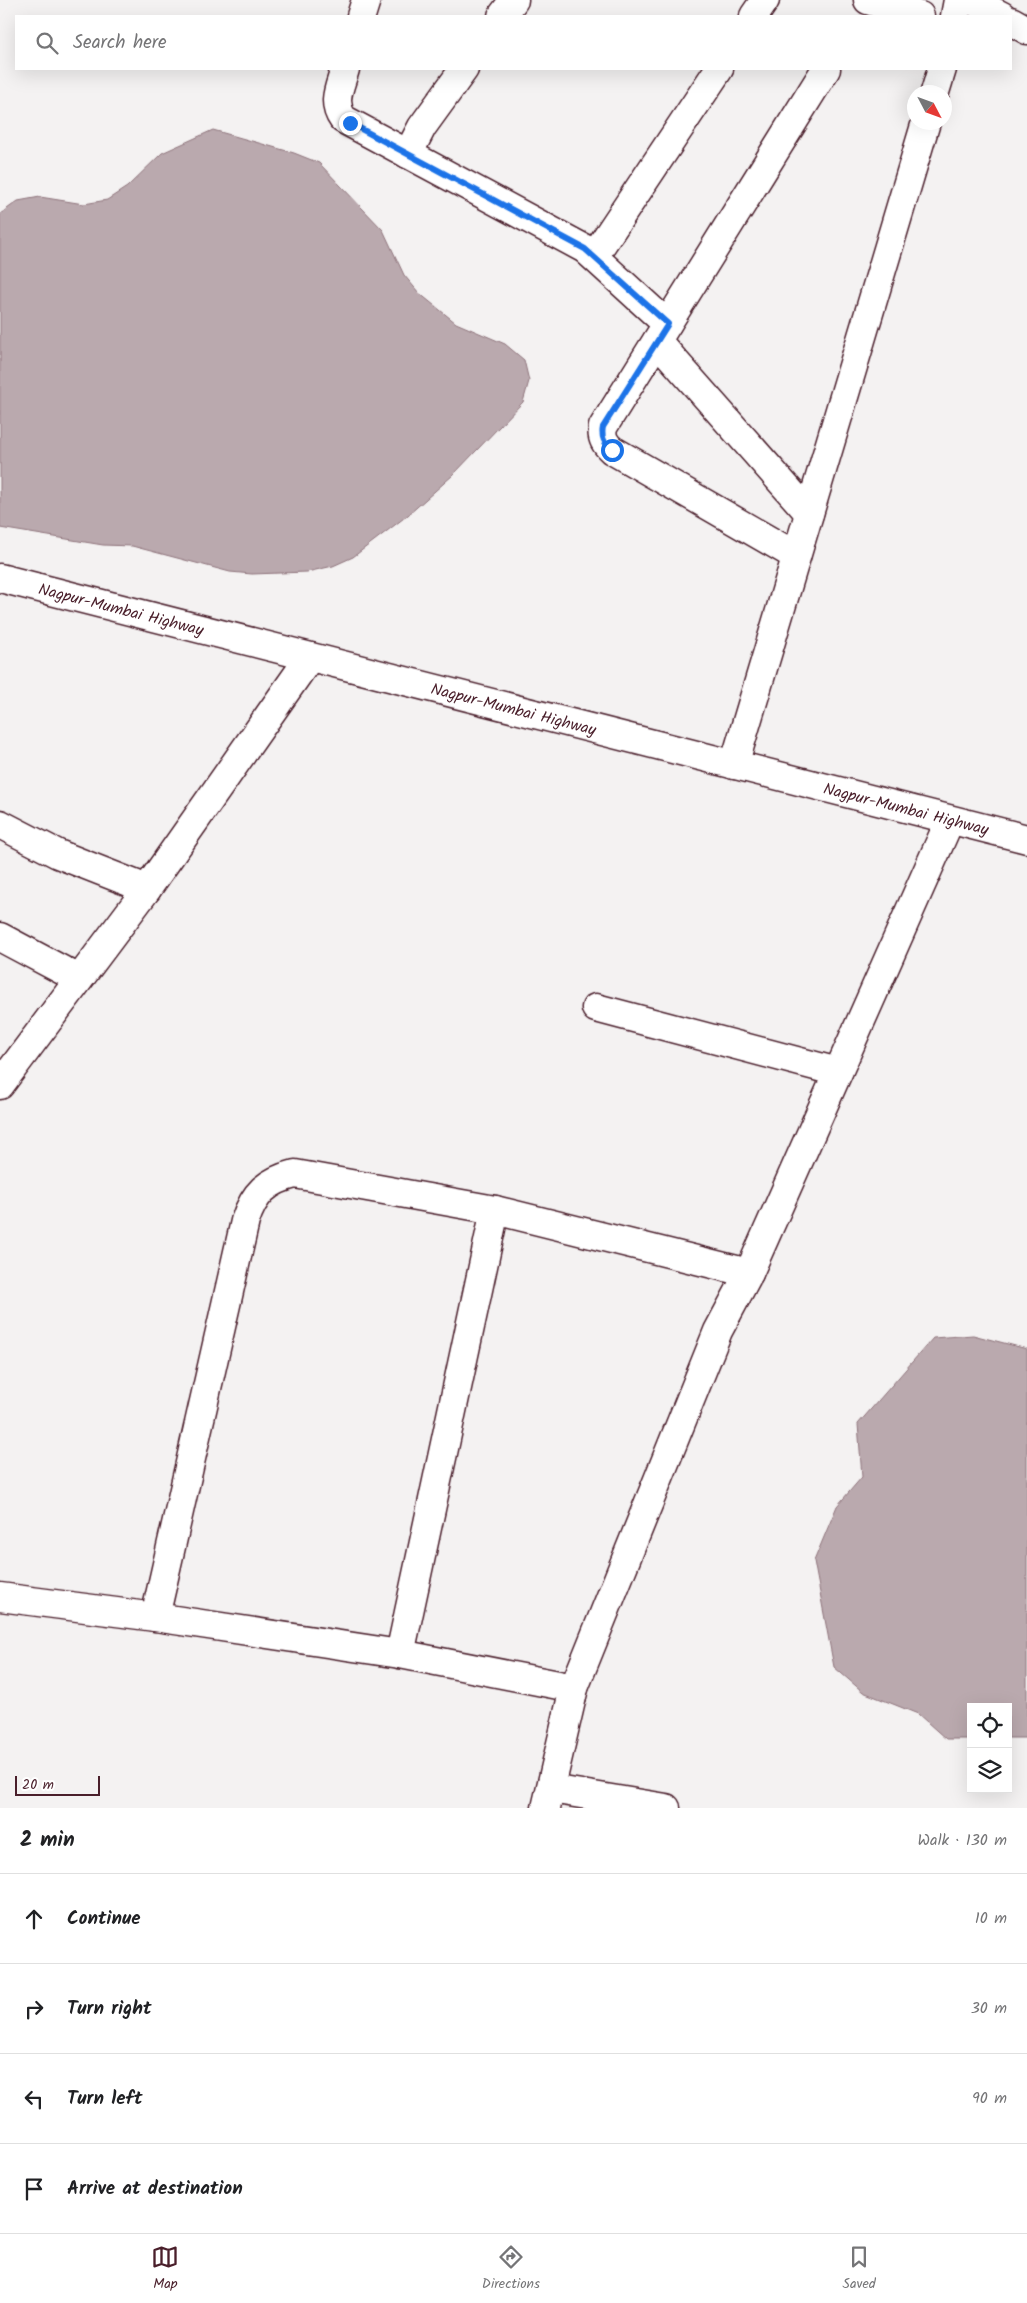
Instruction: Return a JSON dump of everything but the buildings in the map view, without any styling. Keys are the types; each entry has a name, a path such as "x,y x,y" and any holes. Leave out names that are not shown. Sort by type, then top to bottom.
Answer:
{"main road":[{"path":"361,15 366,0"},
{"path":"503,15 514,0"},
{"path":"755,15 765,0"},
{"path":"859,15 868,0 917,15"},
{"path":"955,15 958,0"},
{"path":"971,0 1000,15"},
{"path":"1012,22 1027,30"},
{"path":"345,70 335,100 337,110 343,119 594,256 662,332 808,513"},
{"path":"408,154 422,127 463,70"},
{"path":"594,256 718,70"},
{"path":"796,556 606,445 602,435 603,427 825,70"},
{"path":"937,85 942,70"},
{"path":"734,765 924,130"},
{"name":"Nagpur-Mumbai Highway","path":"0,578 1027,840"},
{"path":"0,1084 147,889 310,657"},
{"path":"666,1808 549,1799 574,1688 718,1331 749,1273 950,820"},
{"path":"0,824 58,854 147,889"},
{"path":"0,937 79,979"},
{"path":"596,1008 838,1072"},
{"path":"155,1617 246,1221 251,1205 265,1187 280,1178 295,1174 495,1210 749,1273"},
{"path":"400,1654 495,1210"},
{"path":"0,1597 155,1617 400,1654 574,1688"}],"shaded area":[{"path":"213,130 294,153 319,163 383,230 404,275 419,293 456,323 505,344 524,360 529,381 523,402 453,475 408,515 353,557 333,566 307,572 252,574 230,572 132,546 103,545 0,528 0,214 18,201 40,197 84,204 107,200 127,187 162,153"},
{"path":"973,1335 1027,1349 1027,1738 1012,1738 1012,1703 967,1703 967,1739 946,1739 918,1714 863,1692 834,1667 814,1561 837,1506 862,1477 858,1424 933,1338"}],"route":[{"path":"350,123 585,249 668,324 603,427 602,435 606,445 612,450"}]}
